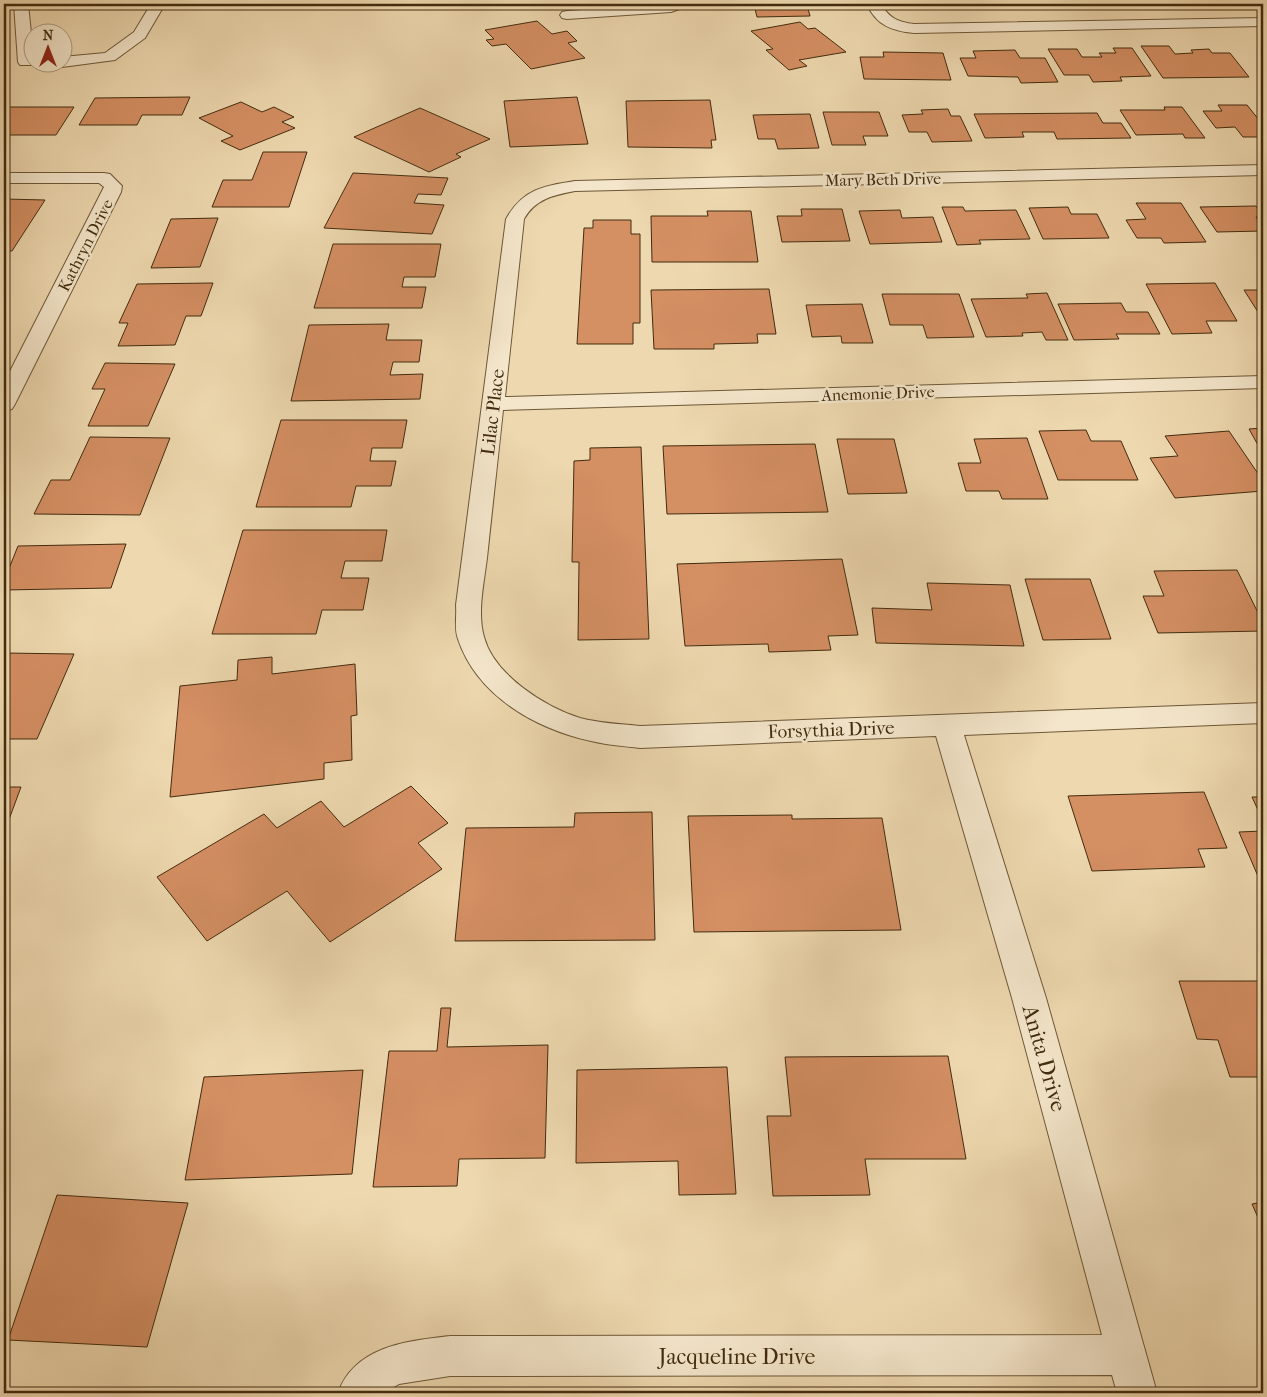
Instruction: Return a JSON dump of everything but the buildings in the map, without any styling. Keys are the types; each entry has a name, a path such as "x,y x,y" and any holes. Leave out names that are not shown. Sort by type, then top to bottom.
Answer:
{"street":[{"path":"21,4 22,33"},
{"path":"72,61 109,56 140,35 158,4"},
{"path":"567,15 671,8 680,4"},
{"path":"874,4 879,17 889,24 907,28 1263,22"},
{"name":"Mary Beth Drive","path":"514,218 521,206 532,198 552,190 575,186 1263,170"},
{"name":"Kathryn Drive","path":"4,178 104,178 113,186 112,192 5,400"},
{"name":"Lilac Place","path":"469,605 514,218"},
{"name":"Anemonie Drive","path":"493,404 1263,382"},
{"name":"Forsythia Drive","path":"469,605 471,639 488,672 517,699 553,719 590,731 640,737 1263,713"},
{"name":"Anita Drive","path":"947,725 1029,998 1137,1393"},
{"name":"Jacqueline Drive","path":"358,1393 379,1372 409,1361 450,1356 1128,1355"}]}
